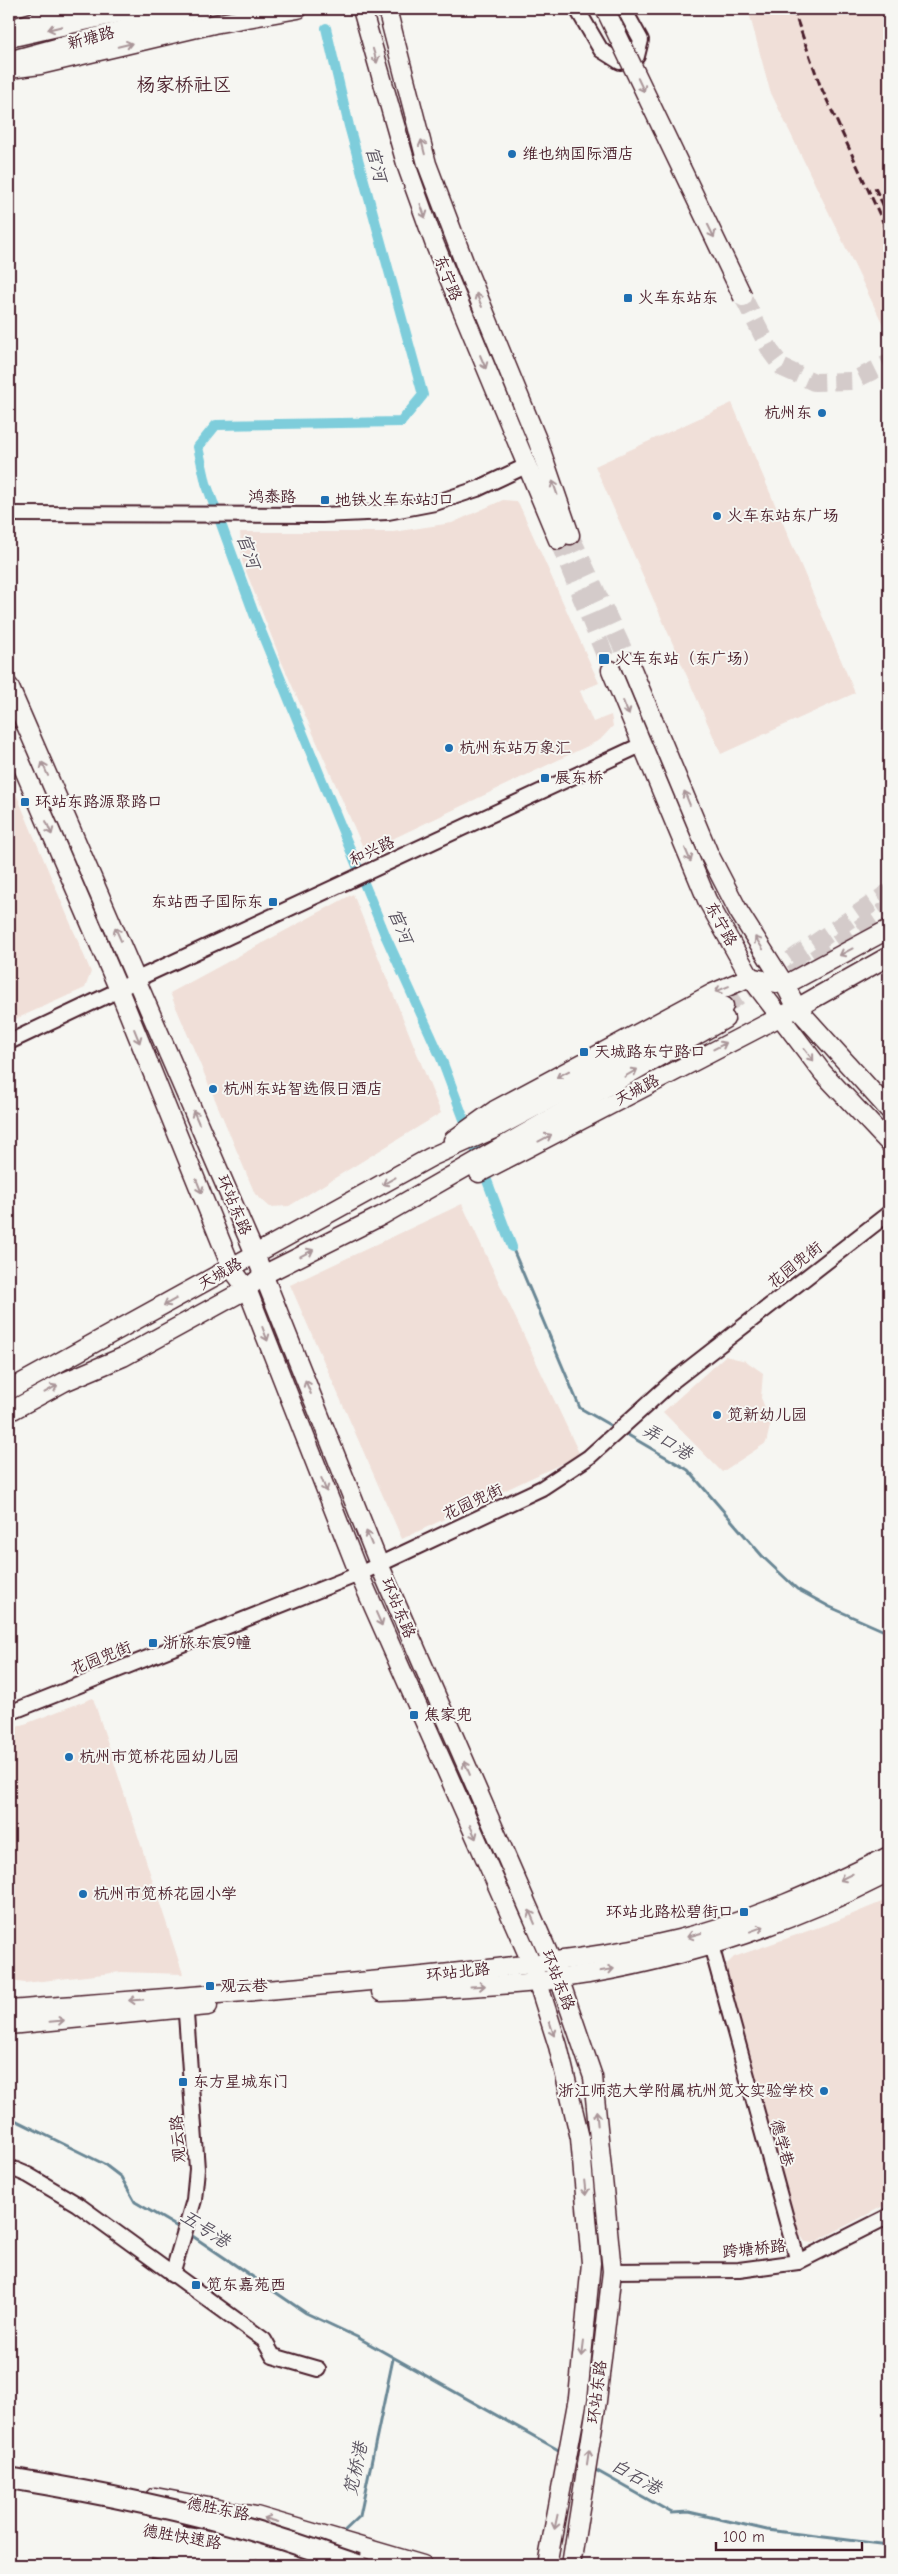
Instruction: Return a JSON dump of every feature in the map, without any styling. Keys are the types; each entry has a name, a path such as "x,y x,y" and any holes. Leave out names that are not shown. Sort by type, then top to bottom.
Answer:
{"highway":[{"path":"9,2478 70,2488 206,2518 358,2558"},
{"path":"9,2490 112,2508 206,2532"},
{"name":"德胜快速路","path":"9,2507 358,2558"},
{"name":"德胜快速路","path":"9,2523 248,2565"},
{"path":"9,2539 102,2555 208,2564"},
{"path":"9,2555 75,2565"}],"main road":[{"path":"9,29 76,9"},
{"name":"新塘路","path":"9,38 137,9"},
{"name":"新塘路","path":"9,61 201,9"},
{"path":"9,69 40,65 214,24 298,9"},
{"name":"东宁路","path":"362,9 407,167 435,245 526,466 564,537 538,442 466,267 427,164 388,9"},
{"path":"605,9 743,298"},
{"name":"东宁路","path":"630,662 709,854 739,912 785,984 797,1008 889,1110"},
{"name":"东宁路","path":"611,670 641,746 707,900 750,977 823,1073 889,1143"},
{"name":"环站东路","path":"9,686 255,1254 379,1564 559,1978 593,2078 612,2271 594,2422 572,2565"},
{"name":"环站东路","path":"9,735 118,990 232,1269 247,1289 359,1574 532,1964 558,2046 580,2138 591,2263 576,2411 547,2565"},
{"path":"750,977 785,984 889,929"},
{"name":"天城路","path":"9,1412 64,1382 123,1357 247,1289 263,1275 797,1008 889,956"},
{"name":"天城路","path":"9,1390 232,1269 255,1254 432,1157 452,1148 488,1124 713,992 750,977"},
{"name":"天城路","path":"432,1157 465,1130 488,1124 724,1012 500,1155"},
{"name":"环站北路","path":"9,2025 185,2002 551,1962 619,1952 680,1939 745,1920 817,1891 889,1856"},
{"name":"环站北路","path":"9,2010 316,1996 538,1982 645,1964 711,1945 796,1915 889,1873"},
{"name":"德胜东路","path":"9,2472 229,2510 318,2534 358,2558"},
{"name":"德胜东路","path":"9,2498 358,2558 422,2565"},
{"path":"9,2530 208,2564"},
{"path":"9,2564 18,2565"}],"street":[{"path":"577,9 600,50 620,62 636,56 641,40 624,9"},
{"name":"鸿泰路","path":"9,514 322,515 409,510 477,489 526,466"},
{"name":"和兴路","path":"9,1042 118,990 137,978 641,746"},
{"name":"花园兜街","path":"9,1713 359,1574 534,1492 589,1456 673,1381 889,1213"},
{"name":"德学巷","path":"711,1945 798,2262"},
{"name":"观云路","path":"172,2276 194,2200 198,2169 185,2002"},
{"path":"9,2167 28,2175 77,2204 172,2276 264,2340 273,2356 318,2369"},
{"name":"跨塘桥路","path":"612,2271 740,2270 798,2262 889,2216"}],"shaded area":[{"path":"748,9 889,9 889,337 770,91"},
{"path":"732,403 855,693 721,754 595,466"},
{"name":"杭州东站万象汇","path":"503,500 516,501 519,504 599,683 580,691 593,722 611,715 613,726 600,740 365,852 280,658 242,561 240,532 393,532 452,523"},
{"path":"9,777 91,972 85,988 9,1022"},
{"path":"353,894 441,1113 289,1206 270,1207 255,1194 170,993"},
{"path":"462,1204 580,1455 402,1539 290,1285"},
{"name":"笕新幼儿园","path":"725,1356 746,1361 763,1373 761,1398 771,1422 766,1443 722,1472 663,1412"},
{"name":"杭州市笕桥花园小学","path":"93,1698 183,1974 121,1972 25,1983 10,1981 9,1730"},
{"name":"浙江师范大学附属杭州笕文实验学校","path":"889,1899 889,2203 813,2243 805,2242 798,2231 727,1978 727,1964 734,1957 836,1921"}],"waterway":[{"name":"官河","path":"326,28 349,126 423,395 401,422 216,425 198,447 206,483 254,614 386,937 441,1058 512,1247"},
{"name":"弄口港","path":"512,1247 580,1408 615,1428"},
{"name":"弄口港","path":"623,1432 688,1470 764,1558 797,1589 830,1607 889,1633"},
{"name":"五号港","path":"9,2117 104,2164 121,2177 135,2202 181,2229"},
{"name":"五号港","path":"188,2233 306,2313 357,2337 562,2452"},
{"name":"笕桥港","path":"341,2534 360,2516 393,2359"},
{"name":"白石港","path":"592,2468 672,2513 689,2512 767,2530 889,2545"}],"tunnel":[{"path":"743,297 771,352 783,368 814,382 852,381 889,363"},
{"path":"570,535 629,662"},
{"path":"558,540 611,670"},
{"path":"724,1006 889,892"},
{"path":"792,974 889,908"}],"railway":[{"path":"793,9 820,85 889,235"},
{"path":"875,188 889,217"}],"place":[{"name":"维也纳国际酒店","path":"512,154"},
{"name":"火车东站东","path":"628,298"},
{"name":"杭州东","path":"822,413"},
{"name":"地铁火车东站J口","path":"325,500"},
{"name":"火车东站东广场","path":"717,516"},
{"name":"火车东站（东广场）","path":"604,659"},
{"name":"杭州东站万象汇","path":"449,748"},
{"name":"展东桥","path":"545,778"},
{"name":"环站东路源聚路口","path":"25,802"},
{"name":"东站西子国际东","path":"273,902"},
{"name":"天城路东宁路口","path":"584,1052"},
{"name":"杭州东站智选假日酒店","path":"213,1089"},
{"name":"笕新幼儿园","path":"717,1415"},
{"name":"浙旅东宸9幢","path":"153,1643"},
{"name":"焦家兜","path":"414,1715"},
{"name":"杭州市笕桥花园幼儿园","path":"69,1757"},
{"name":"杭州市笕桥花园小学","path":"83,1894"},
{"name":"环站北路松碧街口","path":"744,1912"},
{"name":"观云巷","path":"210,1986"},
{"name":"东方星城东门","path":"183,2082"},
{"name":"浙江师范大学附属杭州笕文实验学校","path":"824,2091"},
{"name":"笕东嘉苑西","path":"196,2285"}],"district":[{"name":"杨家桥社区","path":"184,85"}]}
